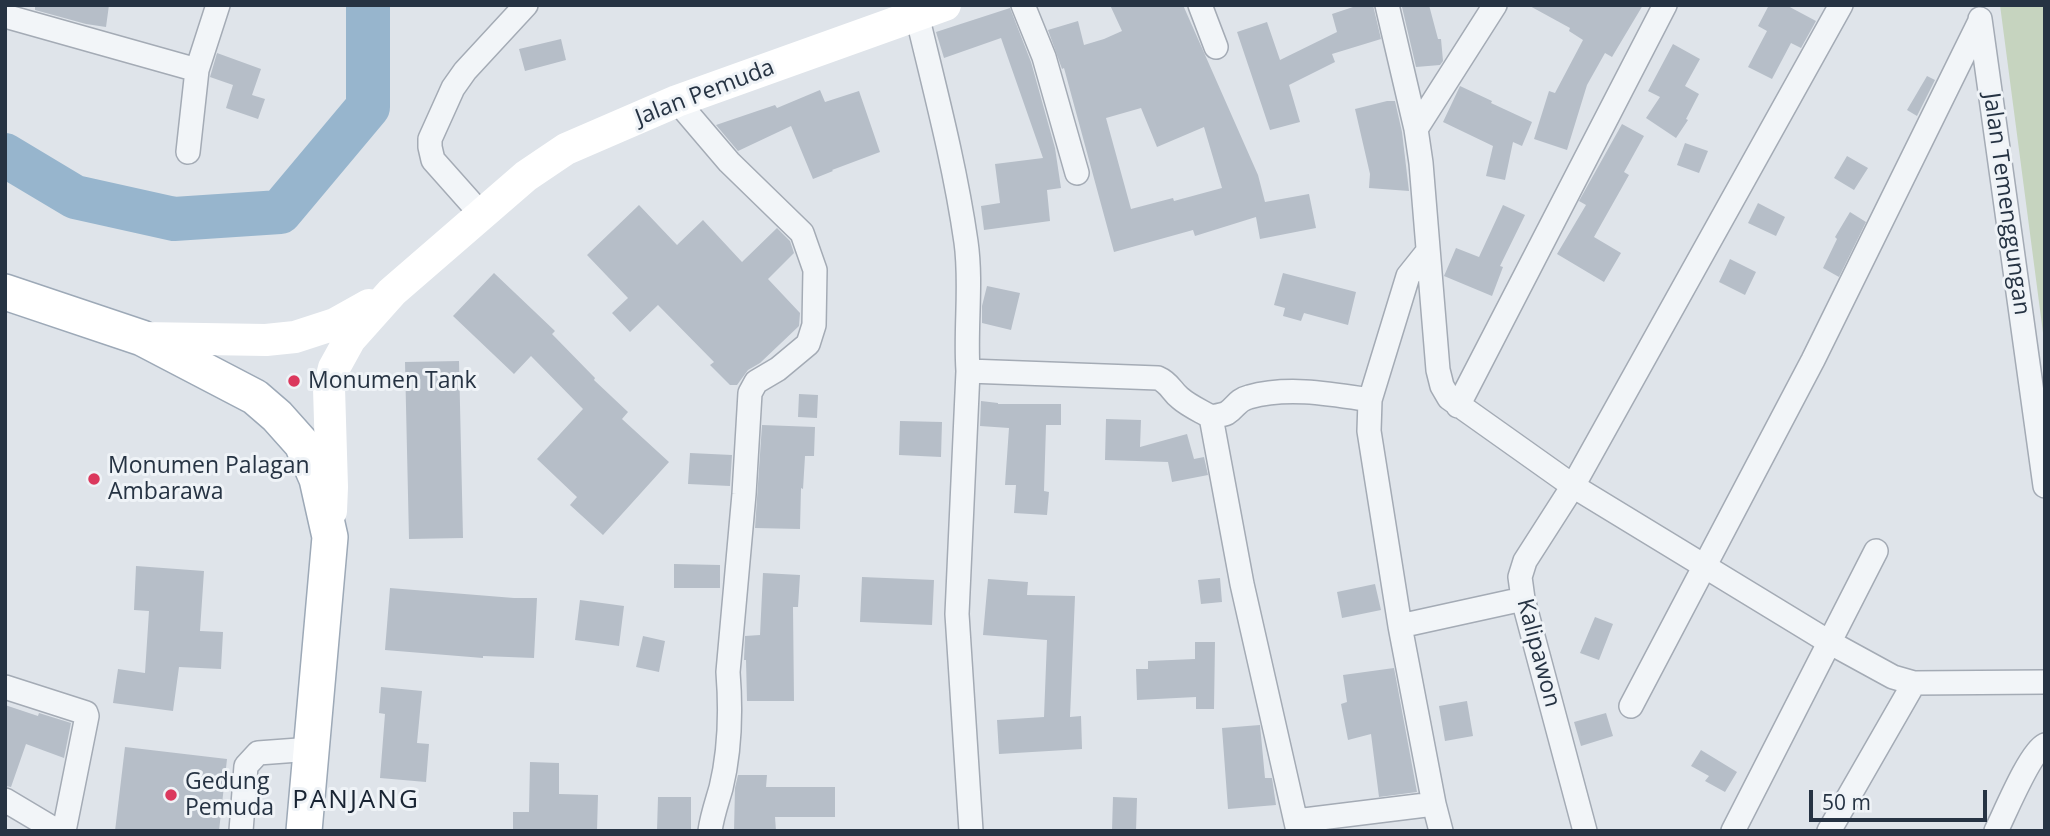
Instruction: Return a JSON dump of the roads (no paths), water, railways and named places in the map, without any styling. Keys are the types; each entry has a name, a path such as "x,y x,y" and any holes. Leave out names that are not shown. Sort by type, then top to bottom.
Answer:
{"main road":[{"name":"Jalan Pemuda","path":"392,292 526,176 566,149 677,101 931,10"},
{"path":"5,292 142,338 255,397 277,416 302,444 317,478 330,537"},
{"path":"142,338 266,340 295,337 335,324 392,292"},
{"path":"304,831 330,537 332,487 329,388 334,368 351,339 392,292"}],"street":[{"path":"188,152 197,70 218,5"},
{"path":"481,214 433,160 430,139 453,88 465,71 526,5"},
{"path":"1023,5 1044,57 1077,173"},
{"path":"1200,5 1216,47"},
{"path":"1387,5 1416,129 1438,370 1442,386 1449,398 1573,486 1829,642 1893,677 1914,682 2045,681"},
{"path":"1416,129 1495,5"},
{"path":"1458,406 1665,5"},
{"name":"Kalipawon","path":"1586,831 1523,599 1520,577 1525,561 1573,486 1841,5"},
{"path":"931,10 943,125 966,242 969,274 966,342 968,371 957,614 971,831"},
{"path":"1631,706 1813,360 1979,13"},
{"name":"Jalan Temenggungan","path":"1979,13 2045,486"},
{"path":"18,14 197,70"},
{"path":"677,101 729,162 802,233 815,270 814,325 808,344 778,369 756,382 750,393 728,673 730,694 727,749 710,831"},
{"path":"1428,251 1408,276 1370,400 1370,431 1400,626 1441,831"},
{"path":"968,371 1158,378 1167,381 1184,402 1211,417 1226,414 1235,403 1247,397 1277,392 1323,393 1370,400"},
{"path":"1211,417 1242,584 1297,826 1434,804"},
{"path":"1733,831 1875,551"},
{"path":"1400,626 1523,599"},
{"path":"1829,831 1914,682"},
{"path":"5,687 86,713 88,716 64,831"},
{"path":"1996,831 2025,773 2040,747 2045,745"},
{"path":"241,831 246,766 258,752 312,749"},
{"path":"5,800 57,831"}],"waterway":[{"path":"5,155 75,197 174,219 280,212 368,107 368,5"}],"place":[{"name":"Monumen Tank","path":"294,381"},
{"name":"Monumen Palagan Ambarawa","path":"94,479"},
{"name":"Gedung Pemuda","path":"171,795"}],"district":[{"name":"PANJANG","path":"356,801"}]}
